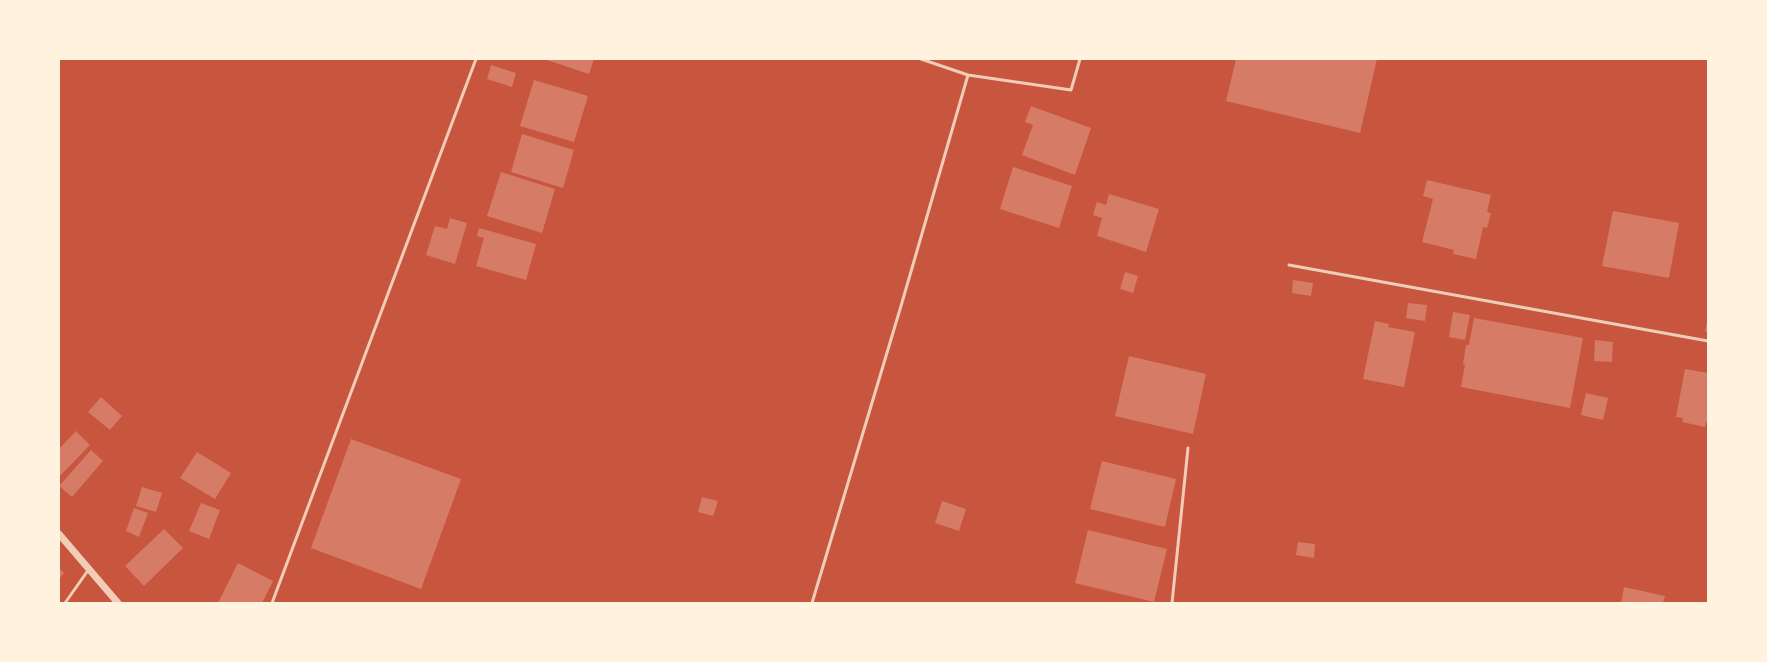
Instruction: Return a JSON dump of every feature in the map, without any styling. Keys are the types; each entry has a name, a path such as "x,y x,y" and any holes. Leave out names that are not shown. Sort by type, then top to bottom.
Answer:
{"street":[{"path":"59,534 118,603"}],"lane":[{"path":"272,603 476,59"},
{"path":"921,59 968,76 1071,90 1080,59"},
{"path":"812,603 968,76"},
{"path":"1289,265 1708,341"},
{"path":"1172,603 1188,448"},
{"path":"65,603 89,569"}],"building":[{"path":"544,59 594,59 589,74"},
{"path":"1236,59 1377,59 1360,133 1226,101"},
{"path":"491,65 516,73 512,87 487,79"},
{"path":"534,80 588,96 574,142 520,126"},
{"path":"1031,106 1091,128 1075,175 1022,155 1033,125 1025,122"},
{"path":"522,134 574,150 563,188 511,172"},
{"path":"1013,167 1072,186 1059,228 1000,209"},
{"path":"501,172 555,189 542,233 487,216"},
{"path":"1427,180 1491,195 1487,212 1491,213 1487,228 1483,227 1476,259 1453,254 1454,250 1422,242 1433,199 1423,196"},
{"path":"1109,194 1159,209 1146,252 1097,236 1102,218 1093,215 1097,202 1106,205"},
{"path":"1613,211 1679,223 1669,278 1602,266"},
{"path":"450,218 467,223 455,264 426,255 435,226 447,229"},
{"path":"479,228 536,244 526,280 476,266 484,238 477,236"},
{"path":"1125,272 1138,276 1133,293 1120,289"},
{"path":"1293,280 1313,283 1311,296 1292,293"},
{"path":"1408,303 1427,305 1425,321 1406,318"},
{"path":"1453,312 1470,315 1465,340 1449,337"},
{"path":"1474,318 1583,338 1570,408 1461,387 1465,365 1463,364 1466,345 1469,345"},
{"path":"1375,321 1389,324 1388,327 1415,332 1404,387 1363,379"},
{"path":"1707,321 1708,332 1705,332"},
{"path":"1595,340 1613,342 1612,362 1594,361"},
{"path":"1129,356 1206,374 1193,434 1115,416"},
{"path":"1685,369 1708,373 1708,423 1706,422 1705,427 1682,422 1683,418 1676,417"},
{"path":"1586,393 1608,398 1603,420 1581,415"},
{"path":"101,397 122,416 110,430 88,412"},
{"path":"76,431 90,445 59,477 59,449"},
{"path":"351,439 461,479 421,589 311,548"},
{"path":"91,450 103,461 72,497 59,486"},
{"path":"197,452 231,473 215,499 180,478"},
{"path":"1102,461 1176,479 1165,527 1090,509"},
{"path":"142,487 162,493 156,512 136,506"},
{"path":"702,497 718,501 713,516 698,512"},
{"path":"942,501 966,509 959,531 935,523"},
{"path":"201,503 220,510 209,539 189,531"},
{"path":"134,508 148,513 139,537 126,531"},
{"path":"164,529 183,548 144,586 125,566"},
{"path":"1088,530 1167,549 1154,602 1075,583"},
{"path":"1298,542 1315,544 1314,558 1296,555"},
{"path":"238,563 273,581 262,603 218,603"},
{"path":"59,568 64,573 59,579"},
{"path":"1624,587 1665,596 1663,603 1621,603"}]}
